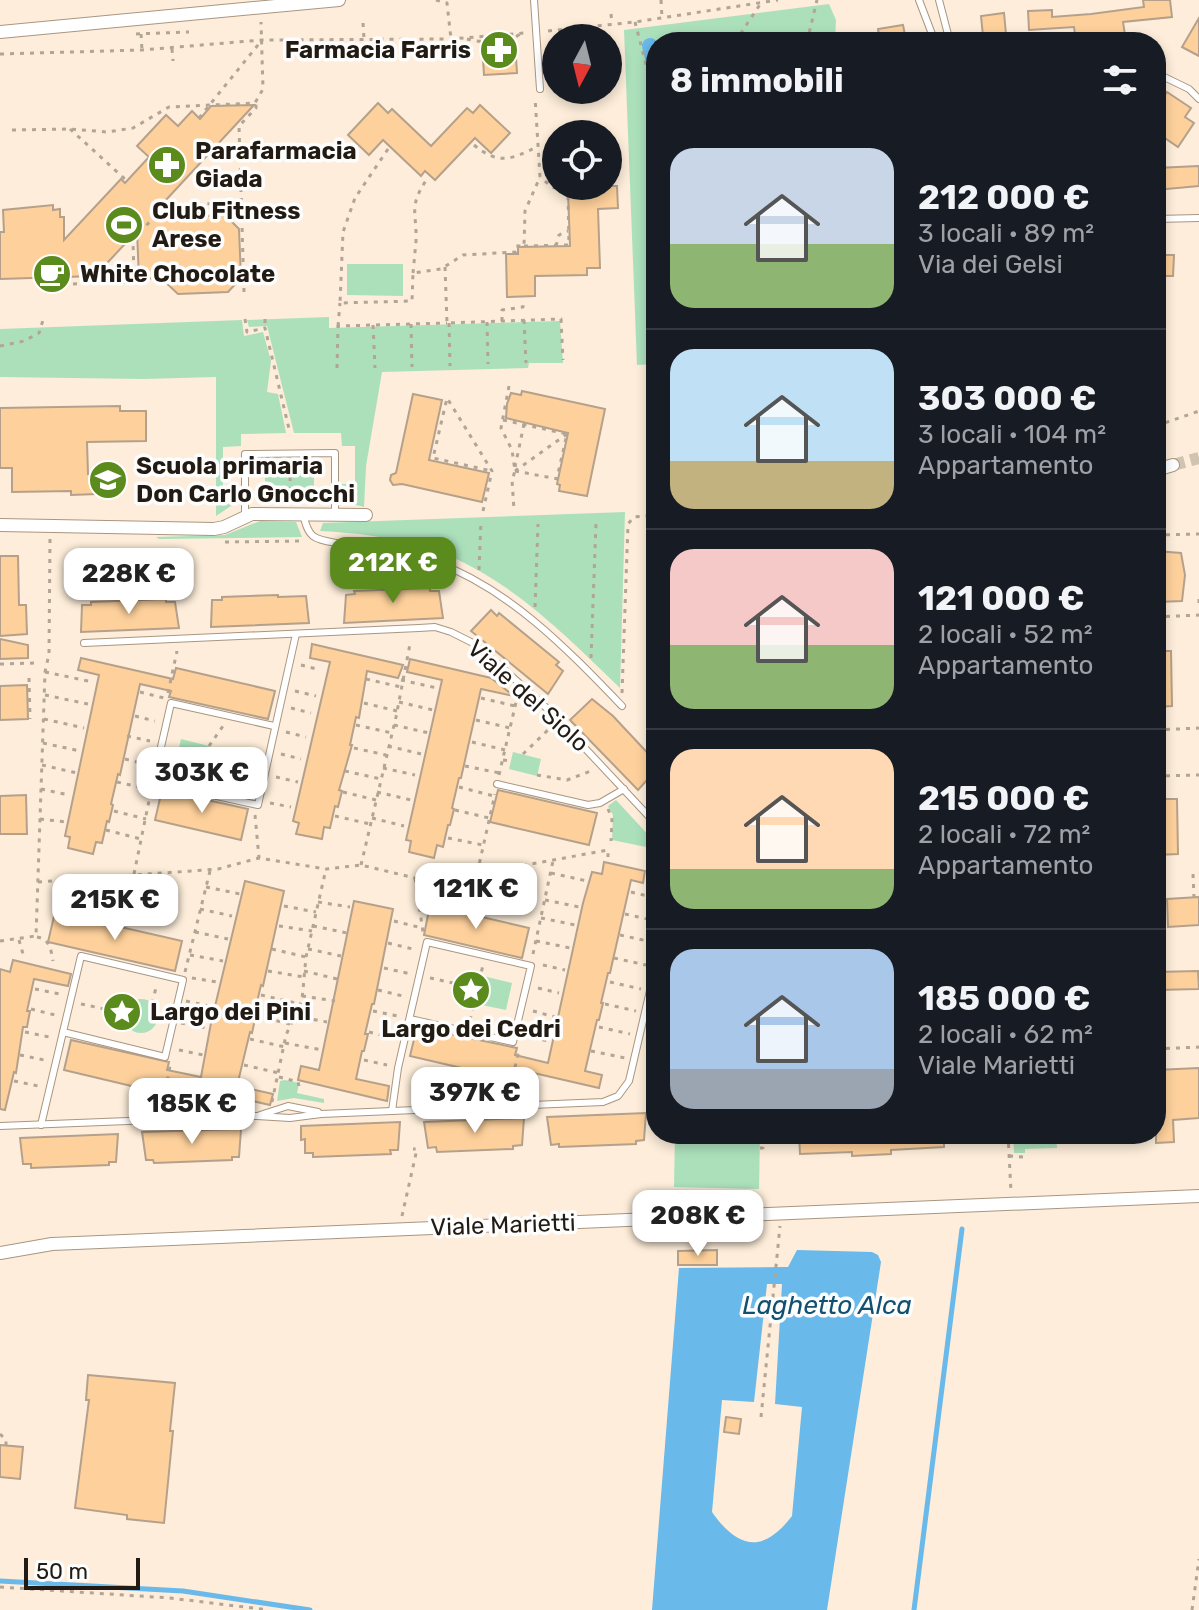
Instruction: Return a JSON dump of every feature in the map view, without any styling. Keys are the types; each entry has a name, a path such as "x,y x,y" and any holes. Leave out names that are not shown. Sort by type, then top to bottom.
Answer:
{"street":[{"path":"0,32 339,0"},
{"path":"1166,467 1173,465"},
{"path":"0,525 214,529 245,516 366,515"},
{"name":"Viale Marietti","path":"0,1253 52,1244 1199,1196"}],"lane":[{"path":"534,0 537,89"},
{"path":"919,0 931,32"},
{"path":"939,0 947,32"},
{"path":"1166,78 1189,89 1199,99"},
{"path":"1166,219 1199,218"},
{"path":"245,516 245,454 335,453 335,514"},
{"path":"303,514 310,534 321,540 390,548 436,562 474,580 529,617 622,706"},
{"name":"Viale del Siolo","path":"84,643 435,627 461,636 527,689 646,813"},
{"path":"274,728 170,701 152,786 258,803 296,634"},
{"path":"497,784 588,805 603,802 624,789"},
{"path":"392,1111 398,1068 427,942 531,964 513,1042 410,1019"},
{"path":"41,1125 55,1063 81,956 184,978 165,1057 62,1036"},
{"path":"0,1126 257,1116 290,1118 321,1114 593,1104 618,1096 629,1081 646,1008"},
{"path":"257,1116 288,1106 321,1114"}],"path":[{"path":"436,0 447,3 451,39"},
{"path":"661,0 662,18"},
{"path":"611,14 612,24 778,0"},
{"path":"809,32 817,0"},
{"path":"742,32 761,3"},
{"path":"239,139 239,126 263,89 261,16"},
{"path":"635,22 646,64"},
{"path":"363,23 364,39"},
{"path":"132,35 189,32"},
{"path":"0,54 142,50 262,40 490,38 530,32"},
{"path":"141,34 142,50"},
{"path":"199,118 262,40"},
{"path":"172,48 173,61"},
{"path":"524,246 525,211 540,177 537,89"},
{"path":"12,130 124,130 169,107 256,104"},
{"path":"244,292 238,123 256,104"},
{"path":"70,129 127,181"},
{"path":"474,145 485,154 499,159 515,157 538,146"},
{"path":"337,368 343,232 355,198 388,149"},
{"path":"340,303 412,301 416,238 414,207 418,192 427,179"},
{"path":"413,273 445,267 463,255 516,252 516,246 569,245 568,200"},
{"path":"40,278 40,285 133,281 133,240 165,205 242,205"},
{"path":"177,213 205,212"},
{"path":"556,246 559,235 568,231"},
{"path":"445,267 450,366"},
{"path":"502,321 502,310 523,307 523,301"},
{"path":"0,346 24,341 39,333 44,317"},
{"path":"245,319 247,332 265,328"},
{"path":"265,319 290,433"},
{"path":"338,326 561,319 563,360"},
{"path":"524,320 526,363"},
{"path":"487,322 488,364"},
{"path":"411,324 412,367"},
{"path":"373,325 375,368"},
{"path":"509,386 501,428 512,450 515,471"},
{"path":"483,511 492,471 447,398 433,458 492,471"},
{"path":"1166,423 1199,411"},
{"path":"503,420 568,433"},
{"path":"514,510 512,480 524,423"},
{"path":"515,471 568,433"},
{"path":"515,471 558,478 568,433"},
{"path":"289,505 290,462"},
{"path":"622,706 628,524 638,516 646,516"},
{"path":"474,580 479,571 481,520"},
{"path":"583,666 591,657 596,523"},
{"path":"529,617 535,608 538,524"},
{"path":"1166,535 1199,534"},
{"path":"36,936 45,672 49,654 50,546"},
{"path":"1199,599 1199,608"},
{"path":"1166,617 1199,615"},
{"path":"361,865 410,644"},
{"path":"140,692 170,701 177,651"},
{"path":"0,664 35,663"},
{"path":"289,663 320,670"},
{"path":"45,672 93,682"},
{"path":"29,678 30,719"},
{"path":"366,679 401,687"},
{"path":"401,680 437,688"},
{"path":"283,688 316,696"},
{"path":"45,695 88,704"},
{"path":"481,698 515,706"},
{"path":"399,702 433,710"},
{"path":"364,703 397,711"},
{"path":"279,705 311,713"},
{"path":"135,716 166,724"},
{"path":"209,746 230,717"},
{"path":"44,719 84,728"},
{"path":"476,720 510,728"},
{"path":"356,725 392,733"},
{"path":"394,725 429,733"},
{"path":"274,728 306,737"},
{"path":"1166,730 1199,728"},
{"path":"523,754 549,729"},
{"path":"127,736 162,744"},
{"path":"472,742 505,750"},
{"path":"43,743 80,751"},
{"path":"388,746 421,754"},
{"path":"354,748 386,755"},
{"path":"269,751 301,759"},
{"path":"125,759 157,767"},
{"path":"503,760 511,761"},
{"path":"42,765 77,773"},
{"path":"204,766 298,782"},
{"path":"465,766 500,773"},
{"path":"383,768 415,775"},
{"path":"345,771 381,779"},
{"path":"537,775 567,780 591,771"},
{"path":"1166,776 1199,775"},
{"path":"117,782 152,786 134,874"},
{"path":"459,787 494,796"},
{"path":"41,789 69,795"},
{"path":"343,792 376,800"},
{"path":"377,792 411,800"},
{"path":"603,802 612,818 611,841"},
{"path":"259,858 254,816 258,803 291,807"},
{"path":"455,810 489,818"},
{"path":"114,811 146,819"},
{"path":"335,816 370,824"},
{"path":"372,818 404,826"},
{"path":"40,819 66,822"},
{"path":"106,830 141,839"},
{"path":"448,838 483,845"},
{"path":"38,882 210,869 241,865 259,858 326,869 361,865 415,878 493,871 608,850 608,857"},
{"path":"553,861 531,964 565,970"},
{"path":"210,869 184,978 217,982"},
{"path":"272,1105 290,1024 302,996 306,957 326,869"},
{"path":"551,873 587,881"},
{"path":"1194,898 1193,874 1199,873"},
{"path":"415,878 423,937 427,942"},
{"path":"206,887 240,894"},
{"path":"631,892 646,896"},
{"path":"545,900 579,907"},
{"path":"318,902 350,907"},
{"path":"284,906 316,912"},
{"path":"200,909 232,916"},
{"path":"625,914 646,919"},
{"path":"541,918 575,925"},
{"path":"394,921 422,928"},
{"path":"279,926 347,933"},
{"path":"195,932 228,939"},
{"path":"620,935 646,941"},
{"path":"0,941 36,936 47,940 53,961"},
{"path":"19,940 23,954"},
{"path":"536,941 570,948"},
{"path":"388,943 425,952"},
{"path":"272,949 306,957"},
{"path":"308,949 341,956"},
{"path":"190,955 223,961"},
{"path":"467,1032 485,955"},
{"path":"614,958 646,965"},
{"path":"384,968 477,988"},
{"path":"268,971 337,979"},
{"path":"152,1003 159,974"},
{"path":"610,982 641,989"},
{"path":"526,986 559,993"},
{"path":"35,989 124,1013"},
{"path":"378,990 414,999"},
{"path":"261,995 300,1004"},
{"path":"302,996 335,1001"},
{"path":"179,999 213,1007"},
{"path":"605,1004 636,1011"},
{"path":"31,1009 66,1017"},
{"path":"521,1009 555,1017"},
{"path":"373,1011 410,1019"},
{"path":"257,1016 290,1024"},
{"path":"294,1016 327,1022"},
{"path":"174,1021 207,1028"},
{"path":"599,1027 630,1034"},
{"path":"25,1032 62,1036"},
{"path":"369,1032 404,1040"},
{"path":"515,1033 548,1041"},
{"path":"250,1039 322,1050"},
{"path":"513,1042 519,1048 512,1081 513,1097"},
{"path":"168,1047 203,1055"},
{"path":"1166,1049 1199,1047"},
{"path":"591,1051 625,1058"},
{"path":"20,1055 55,1063"},
{"path":"162,1110 171,1063 165,1057"},
{"path":"364,1060 398,1068"},
{"path":"244,1065 298,1082 299,1086"},
{"path":"14,1081 50,1089"},
{"path":"760,1148 763,1144"},
{"path":"1008,1144 1011,1204"},
{"path":"401,1229 406,1194 417,1155 417,1149 413,1149"},
{"path":"1009,1156 1024,1157"},
{"path":"761,1417 776,1284 780,1215"},
{"path":"0,1434 6,1445"},
{"path":"1192,1610 1199,1559"},
{"path":"0,1587 170,1598 269,1610"}],"green space":[{"path":"829,4 836,20 835,32 646,32 646,365 637,365 624,30"},
{"path":"347,264 403,264 403,296 347,295"},
{"path":"329,317 329,328 560,321 563,363 529,363 528,368 382,372 366,466 364,507 341,501 340,484 355,484 355,446 342,446 341,433 294,433 267,326 249,327 247,320"},
{"path":"242,320 244,336 263,332 271,361 267,392 278,394 286,433 241,434 241,446 223,447 223,503 234,504 216,516 216,377 0,377 0,329"},
{"path":"314,461 314,503 265,503 265,462"},
{"path":"625,512 620,688 532,607 483,573 415,544 320,531 323,523"},
{"path":"260,521 296,522 302,537 156,537 225,535"},
{"path":"181,739 209,746 203,773 175,766"},
{"path":"513,752 541,759 537,776 509,769"},
{"path":"616,800 646,832 646,847 612,840 613,815 608,806"},
{"path":"483,976 512,983 506,1010 477,1004"},
{"path":"141,999 153,1004 158,1016 153,1028 141,1033 129,1028 124,1016 129,1004"},
{"path":"280,1081 299,1083 297,1093 324,1099 324,1103 294,1098 277,1101"},
{"path":"675,1144 760,1144 759,1189 674,1187"},
{"path":"1014,1144 1057,1144 1057,1148 1025,1149 1025,1153 1014,1153"}],"water":[{"name":"Laghetto Alca","path":"797,1250 872,1252 878,1255 881,1262 827,1610 652,1610 679,1268 788,1267","holes":["767,1284 782,1284 775,1404 802,1407 792,1516 771,1537 751,1542 731,1534 712,1512 722,1400 754,1402"]}],"building":[{"path":"1143,0 1170,0 1172,17 1123,22 1125,32 1075,32 1074,27 1029,30 1028,11 1052,10 1052,17 1144,7"},
{"path":"1004,13 1006,32 983,32 981,16"},
{"path":"1199,18 1199,56 1182,47"},
{"path":"903,25 904,32 878,32 878,29"},
{"path":"515,42 517,73 484,75 482,44"},
{"path":"1166,93 1191,108 1185,117 1194,123 1178,147 1166,139"},
{"path":"378,103 388,113 392,109 431,146 467,108 473,113 480,105 510,133 491,153 475,138 435,180 425,171 421,176 383,140 369,155 348,135"},
{"path":"254,105 165,201 181,217 225,215 239,229 241,278 228,292 178,294 161,278 139,279 137,231 95,276 0,279 3,210 53,205 53,210 60,209 60,217 64,217 64,240 121,179 125,183 149,157 137,146 166,115 178,126 192,111 200,119 211,106"},
{"path":"1199,166 1199,186 1166,189 1166,168"},
{"path":"568,200 618,200 618,208 598,209 600,268 587,268 587,275 535,276 535,296 507,297 506,254 518,254 518,247 570,246"},
{"path":"1166,255 1174,255 1173,276 1166,276"},
{"path":"522,391 605,409 587,496 559,491 560,485 557,484 568,433 506,418 511,393 521,395"},
{"path":"413,394 442,400 429,460 489,473 482,502 402,484 393,485 391,475 396,473"},
{"path":"120,406 120,411 146,411 146,441 87,442 88,474 97,474 97,494 12,492 12,468 0,468 0,408"},
{"path":"1166,552 1181,553 1185,575 1182,601 1166,602"},
{"path":"0,556 18,556 19,605 26,605 27,634 0,636"},
{"path":"430,588 430,591 439,591 443,618 344,623 346,595 355,594 354,591"},
{"path":"306,596 309,623 211,627 212,600"},
{"path":"166,599 166,602 175,602 179,628 81,632 82,605"},
{"path":"491,610 497,616 499,613 559,662 556,665 563,671 548,694 471,631"},
{"path":"0,639 28,645 28,658 0,659"},
{"path":"312,644 403,665 398,678 367,671 359,718 356,717 352,745 339,790 342,791 338,807 335,806 330,828 324,827 322,839 296,834 299,823 293,821 330,662 310,658"},
{"path":"1166,651 1171,651 1172,706 1166,706"},
{"path":"81,658 173,679 176,668 275,691 268,719 169,697 171,691 140,684 109,822 102,843 96,842 93,854 68,848 70,837 65,836 99,675 78,670"},
{"path":"410,659 491,678 514,696 481,689 450,825 443,847 437,845 434,858 409,852 411,841 406,840 442,680 407,672"},
{"path":"27,685 28,719 0,720 0,686"},
{"path":"592,699 613,716 646,751 646,781 638,790 570,720"},
{"path":"162,790 248,809 241,840 155,820"},
{"path":"498,790 597,813 589,845 490,822"},
{"path":"26,795 27,834 0,834 0,796"},
{"path":"1166,799 1177,799 1178,854 1166,855"},
{"path":"604,862 645,871 643,883 631,880 585,1071 602,1075 599,1088 512,1068 509,1079 410,1056 417,1027 517,1048 515,1055 548,1063 583,903 592,872 602,874"},
{"path":"245,881 284,891 237,1086 273,1094 270,1105 164,1081 161,1093 64,1070 71,1040 169,1062 167,1070 201,1077"},
{"path":"1199,897 1199,925 1168,927 1167,899"},
{"path":"354,901 393,909 356,1079 389,1086 387,1101 298,1080 301,1066 319,1070"},
{"path":"430,905 529,928 522,958 424,935"},
{"path":"55,912 182,941 175,971 48,942"},
{"path":"13,960 71,974 68,986 34,979 27,1027 23,1027 16,1073 5,1110 0,1109 0,969 10,972"},
{"path":"1198,971 1199,989 1166,990 1166,972"},
{"path":"1199,1068 1199,1118 1173,1120 1174,1142 1166,1142 1166,1070"},
{"path":"646,1113 644,1140 636,1141 636,1144 551,1145 547,1117"},
{"path":"524,1118 522,1145 513,1146 513,1149 437,1152 436,1147 428,1148 424,1122"},
{"path":"400,1122 398,1150 390,1150 391,1154 313,1157 313,1153 305,1153 305,1139 301,1140 301,1126"},
{"path":"241,1129 239,1157 232,1157 232,1160 154,1163 153,1160 146,1160 142,1132"},
{"path":"118,1134 116,1162 109,1162 109,1165 31,1168 31,1164 23,1164 20,1138"},
{"path":"800,1144 944,1144 944,1147 891,1150 891,1154 800,1154"},
{"path":"717,1250 717,1265 678,1265 678,1251"},
{"path":"88,1375 175,1383 164,1523 75,1508 89,1400 86,1400"},
{"path":"726,1417 741,1419 739,1434 724,1432"},
{"path":"0,1445 23,1447 20,1479 0,1477"}],"waterway":[{"path":"914,1610 962,1229"},
{"path":"0,1581 183,1591 310,1610"}],"tunnel":[{"path":"1173,465 1199,458"}],"place":[{"name":"Farmacia Farris","path":"499,50"},
{"name":"Parafarmacia Giada","path":"167,165"},
{"name":"Club Fitness Arese","path":"124,225"},
{"name":"White Chocolate","path":"52,274"},
{"name":"Scuola primaria Don Carlo Gnocchi","path":"108,480"},
{"name":"Largo dei Cedri","path":"471,990"},
{"name":"Largo dei Pini","path":"122,1012"}]}
